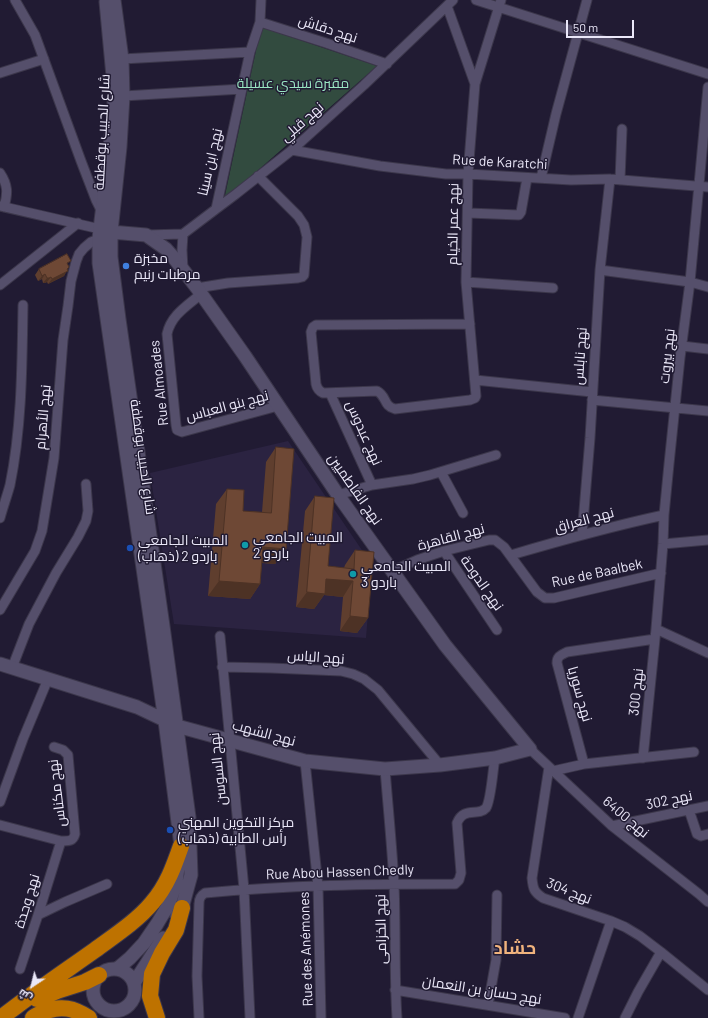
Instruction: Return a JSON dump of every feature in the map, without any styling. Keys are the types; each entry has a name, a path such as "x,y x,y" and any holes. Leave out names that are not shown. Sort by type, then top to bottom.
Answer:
{"highway":[{"path":"6,1014 115,935 152,903 172,871 181,846"},
{"path":"157,1018 150,996 152,974 162,953 176,930 182,908"},
{"path":"6,1014 57,991 85,982 99,975"},
{"path":"33,1018 36,1015 52,1009 65,1008 80,1012 89,1018"}],"main road":[{"name":"شارع الحبيب بوقطفة","path":"105,235 102,212 114,107 114,87 106,0"},
{"name":"شارع الحبيب بوقطفة","path":"114,0 122,59 123,96 120,147 100,263 171,723 189,817 191,854 191,875 182,908 134,983"},
{"path":"105,235 146,235"},
{"name":"نهج الفاطميين","path":"146,235 166,249 183,269 245,356 338,495 445,645 530,749"},
{"name":"نهج الشهب","path":"6,666 137,707 171,723 305,761 385,769 440,765 495,758 530,749"},
{"name":"شارع الحبيب بوقطفة","path":"117,969 144,943 157,924 169,904 176,882 181,846 171,723"},
{"path":"117,969 123,971 131,978 134,983 134,997 128,1013 120,1010 114,1011 110,1014 96,1002 93,995 93,988 95,981 104,971 117,969"}],"street":[{"path":"15,0 35,35 81,161 102,212"},
{"name":"نهج ابن سينا","path":"183,234 216,209 250,52 260,22 262,0"},
{"path":"476,0 500,4 579,33 708,74"},
{"path":"542,178 556,114 587,0"},
{"path":"450,3 475,84"},
{"name":"نهج قبلي","path":"216,209 292,150 387,64 450,3"},
{"name":"نهج عمر الخيام","path":"330,393 377,391 382,395 390,408 395,409 470,400 476,396 476,380 466,282 468,174 475,84 500,4"},
{"name":"نهج دقاش","path":"260,22 387,64"},
{"path":"122,59 250,52"},
{"path":"0,73 44,59"},
{"name":"نهج بيروت","path":"656,629 664,515 690,282 708,87"},
{"path":"123,96 242,90"},
{"path":"620,180 622,129"},
{"name":"Rue de Karatchi","path":"292,150 380,166 446,174 571,180 610,179 708,187"},
{"path":"0,173 7,188 7,197 2,206 78,223 105,235"},
{"path":"199,291 228,282 298,278 304,275 307,237 304,225 298,216 258,176"},
{"path":"468,213 519,215 521,212 527,178"},
{"name":"نهج نابلس","path":"582,535 590,438 600,270 610,179"},
{"path":"0,285 78,223"},
{"path":"146,235 183,234 183,269"},
{"name":"نهج الأهرام","path":"0,610 35,551 42,531 54,458 63,340 71,281 76,262 79,254 91,242 105,235"},
{"path":"600,270 690,282 708,287"},
{"path":"466,282 553,288"},
{"name":"Rue Almoades","path":"182,432 179,432 176,428 167,334 169,326 180,311 199,291"},
{"path":"0,518 10,486 22,392 24,304"},
{"path":"330,393 320,392 316,384 311,332 313,327 316,325 470,324"},
{"path":"682,346 708,349"},
{"path":"476,380 675,408 708,411"},
{"name":"نهج عبدوس","path":"330,393 372,486"},
{"name":"نهج بنو العباس","path":"182,432 278,406"},
{"path":"338,495 372,486 442,472 496,455"},
{"path":"442,472 463,513"},
{"path":"6,666 56,573 78,538 86,521 88,511 86,484"},
{"name":"نهج العراق","path":"511,556 622,524 664,515"},
{"name":"نهج القاهرة","path":"392,570 444,551 494,540"},
{"name":"Rue de Baalbek","path":"494,540 504,546 537,592 545,598 554,598 661,573"},
{"path":"663,544 708,540"},
{"name":"نهج الدوحة","path":"444,551 497,630"},
{"path":"656,629 708,653"},
{"name":"نهج 300","path":"643,758 656,629"},
{"name":"نهج السوسن","path":"220,636 244,889 250,1018"},
{"name":"نهج سوريا","path":"584,764 557,663 557,658 567,652 655,639"},
{"name":"نهج الياس","path":"222,667 271,668 353,674 364,679 378,690 440,765"},
{"path":"0,802 48,679"},
{"name":"نهج مكناس","path":"0,825 60,841 72,840 76,834 68,755 63,750 54,747"},
{"name":"نهج 6400","path":"530,749 612,826 708,902"},
{"path":"551,769 694,752"},
{"name":"Rue Abou Hassen Chedly","path":"200,1018 197,976 199,899 201,896 205,893 244,889 394,884 455,884 459,880 461,874 457,823 459,817 464,814 481,811 486,807 489,799 495,758"},
{"name":"Rue des Anémones","path":"305,761 318,886 322,1018"},
{"name":"نهج الخزامى","path":"385,769 394,884 396,943 395,990 397,1018"},
{"name":"نهج 304","path":"551,769 532,878 532,887 536,894 542,898 625,927 640,936 708,990"},
{"name":"نهج 302","path":"612,826 708,806"},
{"path":"689,810 697,834 701,836 708,834"},
{"name":"نهج وجدة","path":"20,969 60,841"},
{"path":"38,915 107,884"},
{"path":"488,1005 496,960 496,895"},
{"path":"578,1018 611,921"},
{"path":"625,1018 661,952"},
{"name":"نهج حسان بن النعمان","path":"395,990 565,1018"}],"shaded area":[{"path":"288,441 372,565 366,638 174,624 150,473"}],"green space":[{"name":"مقبرة سيدي عسيلة","path":"261,27 377,66 224,200"}],"building":[{"path":"67,254 71,261 67,263 69,267 67,269 68,271 52,279 51,277 47,278 45,274 42,276 39,269"},
{"name":"المبيت الجامعي باردو 2","path":"276,447 294,449 286,549 263,547 260,584 219,581 227,489 244,490 243,511 271,513"},
{"path":"315,496 334,498 328,566 354,569 355,550 374,552 368,618 350,616 353,581 326,579 325,594 307,592"}],"place":[{"name":"مخبزة مرطبات رنيم","path":"126,266"},
{"name":"المبيت الجامعي باردو 2","path":"245,545"},
{"name":"المبيت الجامعي باردو 2 (ذهاب)","path":"130,548"},
{"name":"المبيت الجامعي باردو 3","path":"353,574"},
{"name":"مركز التكوين المهني رأس الطابية (ذهاب)","path":"170,830"}],"district":[{"name":"حشاد","path":"515,948"}]}
